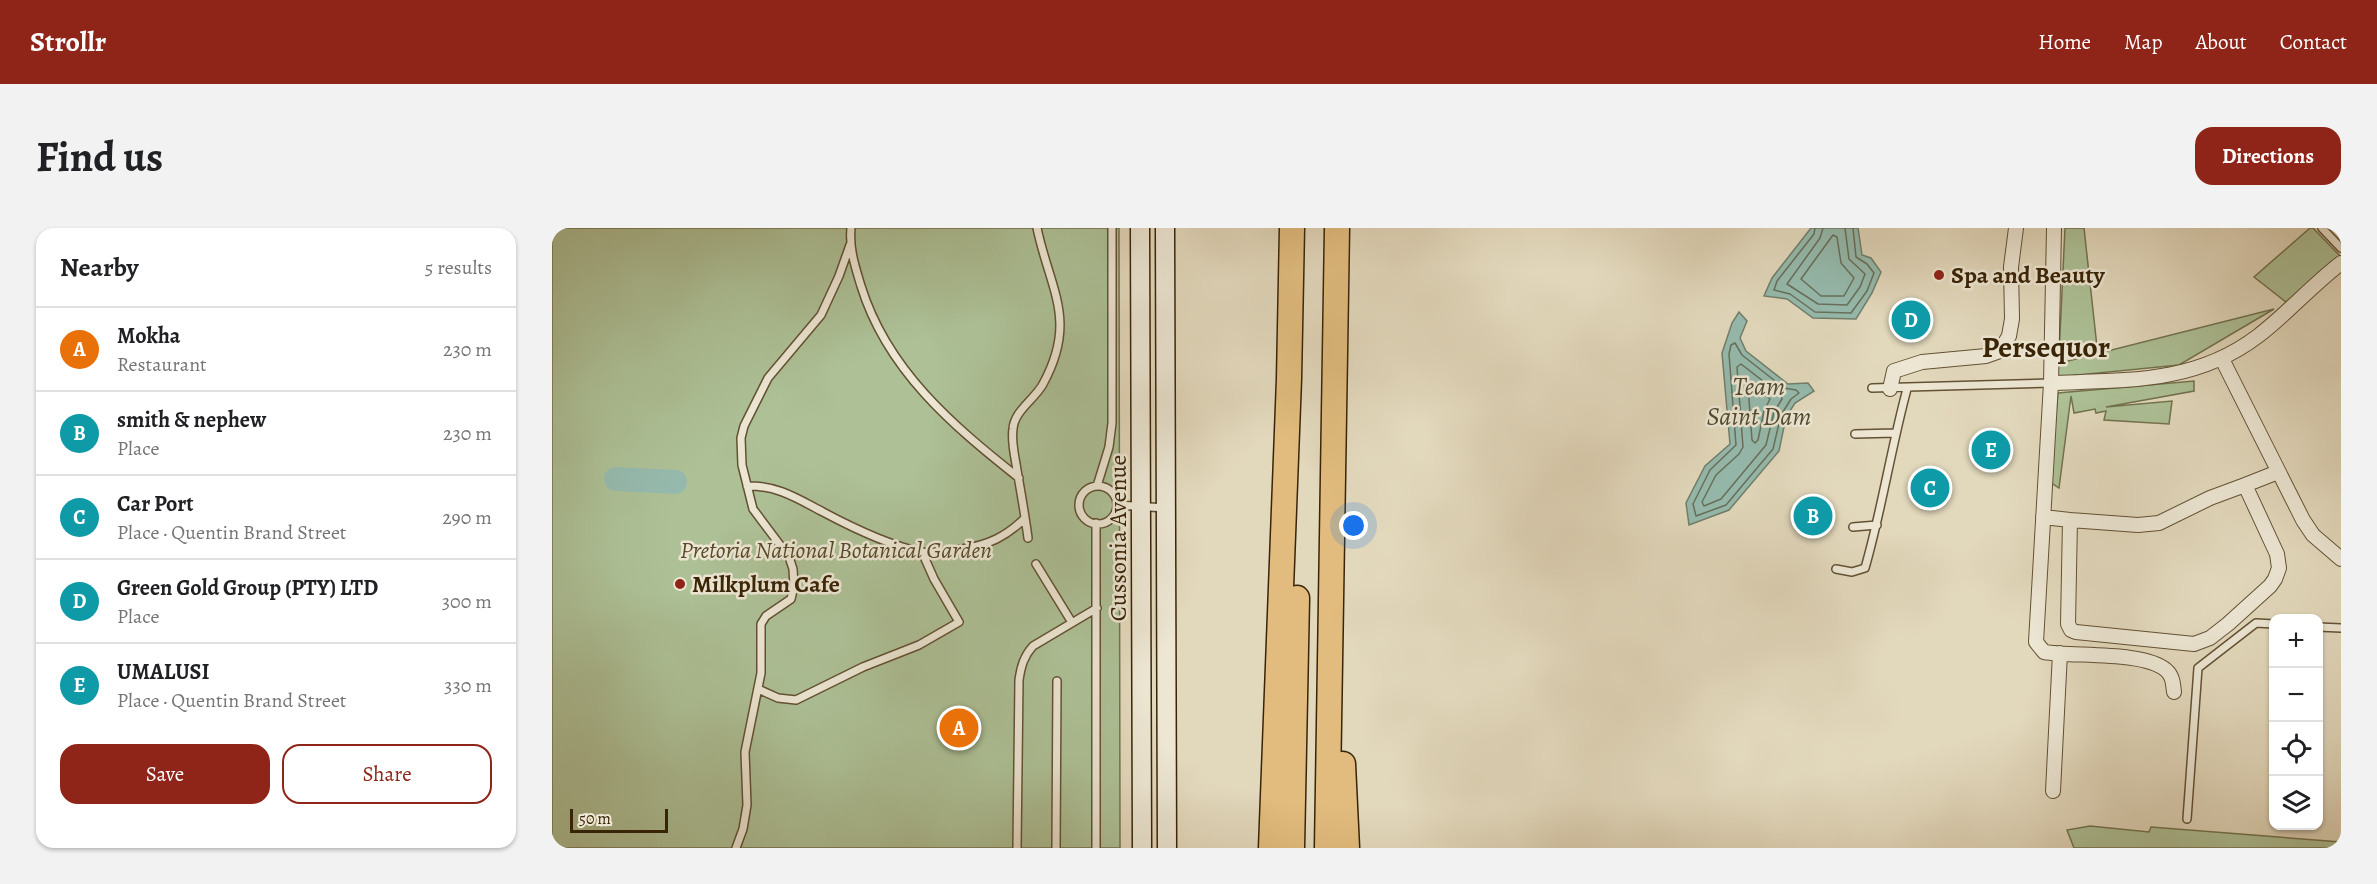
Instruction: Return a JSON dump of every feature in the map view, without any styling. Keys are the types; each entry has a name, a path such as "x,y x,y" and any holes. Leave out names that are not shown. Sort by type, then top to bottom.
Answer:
{"highway":[{"path":"1271,848 1290,379 1292,228"},
{"path":"1292,848 1303,228"},
{"path":"1327,848 1337,228"},
{"path":"1334,417 1338,483 1337,622 1347,848"}],"main road":[{"name":"Cussonia Avenue","path":"1140,228 1142,848"},
{"name":"Cussonia Avenue","path":"1165,228 1167,848"}],"street":[{"path":"1890,389 1894,371 1922,363 1986,356 2000,351 2009,336 2013,319 2011,267 2016,228"},
{"path":"2054,228 2051,383 2036,642 2041,650 2125,658 2159,665 2169,673 2173,680 2174,692"},
{"path":"2051,383 2175,375 2222,359 2258,336 2341,263"},
{"path":"2222,359 2309,530 2341,559"},
{"path":"2043,517 2138,525 2159,523 2210,498 2278,472"},
{"path":"2070,520 2068,624 2071,630 2194,644 2210,638 2228,624 2270,586 2278,573 2277,554 2245,485"},
{"path":"2053,791 2060,653"}],"lane":[{"path":"736,848 743,829 747,805 745,752 761,673 761,624 766,616 791,599 794,586 793,569 783,546 753,509 740,450 744,426 768,378 821,315 839,276 850,245 852,228"},
{"path":"1028,538 1012,428 1021,411 1038,392 1044,381 1058,343 1060,326 1059,303 1037,228"},
{"path":"1097,486 1109,447 1112,423 1112,228"},
{"path":"2322,228 2341,248"},
{"path":"850,245 872,318 900,365 953,424 1019,478"},
{"path":"1872,388 2051,383"},
{"path":"1836,569 1852,572 1865,568 1877,525 1895,433 1907,388"},
{"path":"1855,434 1895,433"},
{"path":"747,486 769,487 786,492 839,520 922,552 960,549 992,542 1008,533 1025,518"},
{"path":"1097,486 1111,491 1117,505 1116,513 1104,523 1096,523 1084,517 1080,504 1085,492 1097,486"},
{"path":"1117,505 1166,508"},
{"path":"1096,523 1096,848"},
{"path":"1852,527 1877,525"},
{"path":"758,689 778,698 796,700 863,667 919,645 959,622 938,587 922,552"},
{"path":"1036,564 1071,621"},
{"path":"1017,848 1019,680 1022,663 1033,645 1097,608"},
{"path":"2187,819 2198,668 2256,623 2269,624"},
{"path":"2323,627 2341,628"},
{"path":"1056,848 1057,681"}],"green space":[{"name":"Pretoria National Botanical Garden","path":"552,228 1119,228 1120,848 552,848"},
{"path":"2065,228 2084,228 2097,347 2059,355"},
{"path":"2310,228 2313,228 2340,256 2286,302 2254,277"},
{"path":"2274,309 2179,365 2058,377 2056,364"},
{"path":"2194,381 2194,391 2106,407 2172,401 2169,424 2104,420 2106,411 2096,413 2095,409 2074,413 2071,396 2059,488 2050,482 2058,393"},
{"path":"2090,826 2149,832 2151,827 2341,842 2341,848 2074,848 2067,830"}],"water":[{"path":"1811,228 1858,228 1862,255 1871,258 1881,272 1872,293 1856,319 1813,318 1787,299 1764,296 1772,278"},
{"name":"Team Saint Dam","path":"1739,312 1747,321 1740,338 1746,351 1788,384 1808,383 1814,391 1795,403 1786,417 1779,451 1729,510 1689,525 1686,503 1705,466 1730,444 1722,353 1732,323"}],"waterway":[{"path":"616,479 675,482"}],"place":[{"name":"Spa and Beauty","path":"1939,275"},
{"name":"Green Gold Group (PTY) LTD","path":"1911,320"},
{"name":"UMALUSI","path":"1991,450"},
{"name":"Car Port","path":"1930,488"},
{"name":"smith & nephew","path":"1813,516"},
{"name":"Milkplum Cafe","path":"680,584"},
{"name":"Mokha","path":"959,728"}],"district":[{"name":"Persequor","path":"2046,347"}]}
